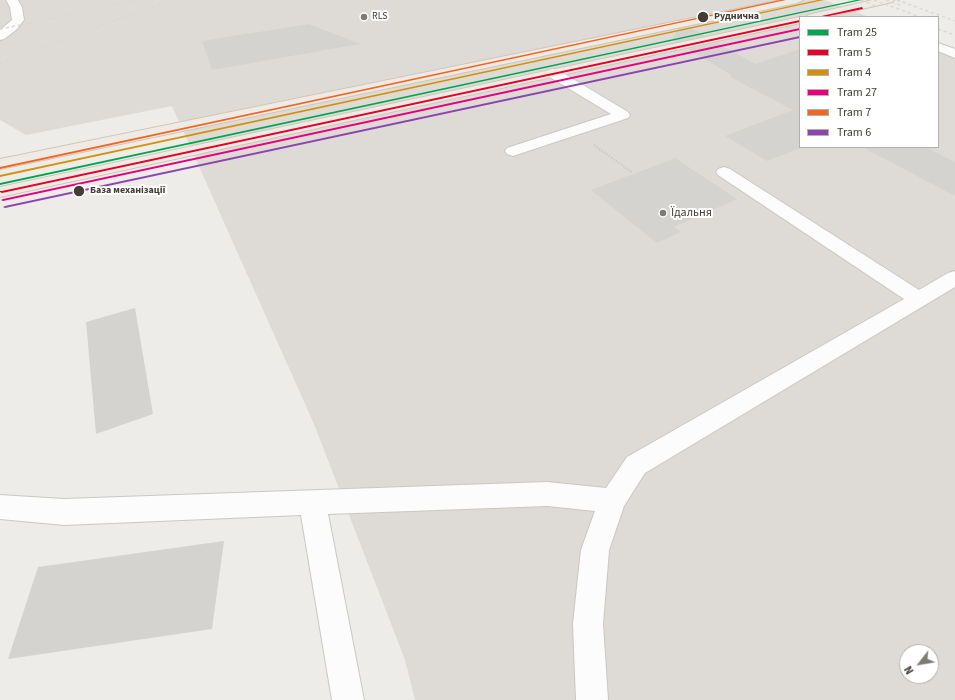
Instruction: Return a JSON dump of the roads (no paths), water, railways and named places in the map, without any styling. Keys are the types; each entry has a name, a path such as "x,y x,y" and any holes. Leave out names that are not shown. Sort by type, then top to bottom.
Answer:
{"main road":[{"path":"0,164 797,0"},
{"path":"816,16 888,0"},
{"path":"0,192 799,20"}],"street":[{"path":"0,36 12,27 18,20 16,7 12,0"},
{"path":"939,47 955,54"},
{"path":"513,151 623,114 553,73"},
{"path":"724,172 919,299"},
{"path":"592,700 588,624 595,550 612,501 636,465 955,278"},
{"path":"0,507 64,512 313,504 548,494 612,501"},
{"path":"313,504 348,700"}],"railway":[{"path":"0,29 80,13 134,0"},
{"path":"0,63 171,0"},
{"path":"861,0 878,7"},
{"path":"874,0 917,16"},
{"path":"886,0 903,6"},
{"path":"897,0 955,21"},
{"path":"939,29 955,35"}],"tram line":[{"name":"7","path":"0,168 784,0"},
{"name":"4","path":"0,176 822,0"},
{"name":"25","path":"0,184 860,0"},
{"name":"5","path":"824,16 862,8"},
{"name":"5","path":"2,192 799,21"},
{"name":"27","path":"3,200 799,29"},
{"name":"6","path":"5,207 799,37"}],"place":[{"name":"RLS","path":"364,17"},
{"name":"Руднична","path":"703,17"},
{"name":"База механізації","path":"79,191"},
{"name":"Їдальня","path":"663,213"}]}
